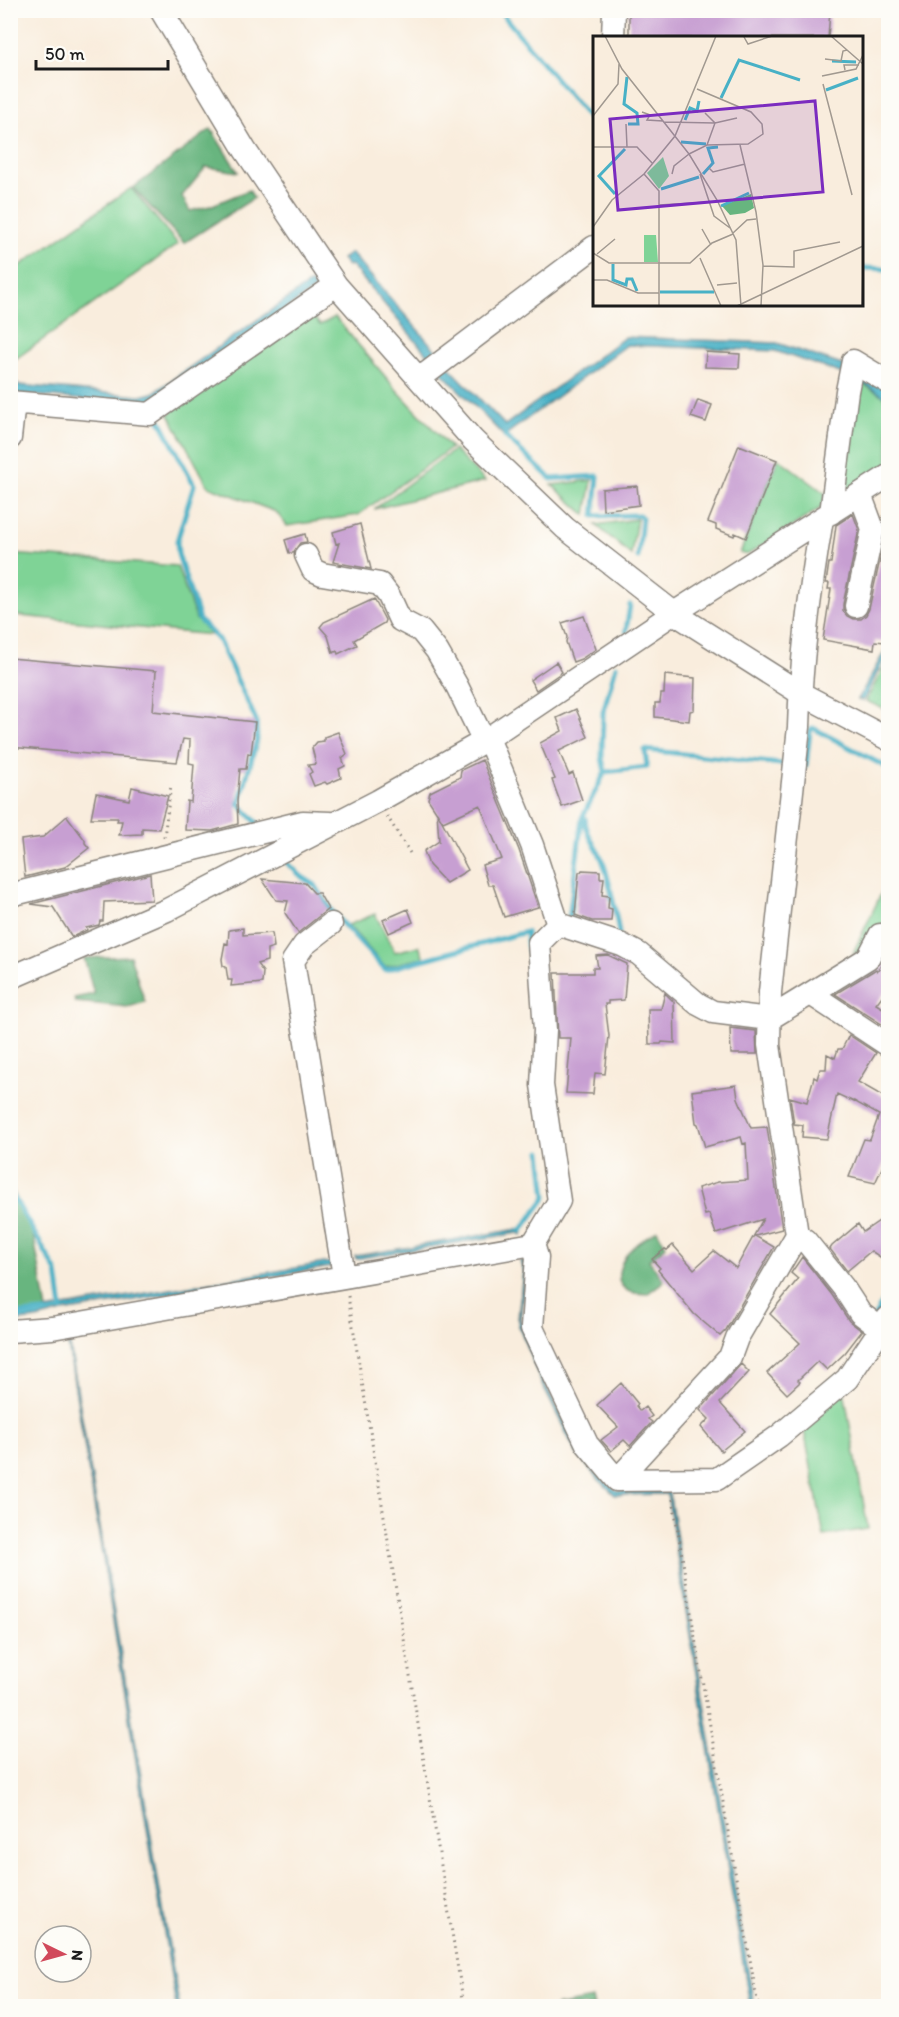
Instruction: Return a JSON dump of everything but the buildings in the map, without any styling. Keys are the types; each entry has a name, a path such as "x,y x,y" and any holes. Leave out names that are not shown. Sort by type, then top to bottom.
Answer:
{"street":[{"path":"161,10 245,150 336,285 473,440 565,528 674,613 800,693 888,739"},
{"path":"613,36 614,10"},
{"path":"418,379 593,248"},
{"path":"10,438 12,402 150,414 336,285"},
{"path":"617,1480 730,1357 737,1338 797,1235 769,1045 769,1019 799,727 807,609 853,361 888,382"},
{"path":"10,978 167,910 378,801 486,740 674,613 888,476"},
{"path":"856,606 873,530 860,494"},
{"path":"306,555 313,570 322,574 380,584 389,596 400,620 421,632 437,651 486,740 532,845 558,924"},
{"path":"10,895 303,822 335,823"},
{"path":"331,924 304,945 293,961 344,1276"},
{"path":"558,924 622,945 639,954 698,1004 713,1012 769,1019 868,958 880,935"},
{"path":"558,924 539,943 545,1030 542,1085 559,1201 533,1244 537,1257 532,1328 587,1444 617,1480"},
{"path":"811,993 888,1045"},
{"path":"617,1480 717,1479 779,1436 847,1379 885,1324 860,1313 843,1287 805,1240 797,1235"},
{"path":"10,1331 52,1328 533,1244"}],"path":[{"path":"162,857 171,785"},
{"path":"378,801 410,853"},
{"path":"344,1276 464,2007"},
{"path":"670,1480 758,2007"}],"green space":[{"path":"211,129 238,172 206,167 182,196 190,211 210,206 249,190 254,198 184,243 133,188"},
{"path":"131,188 178,244 11,362 11,272"},
{"path":"311,314 320,325 335,317 395,388 451,448 358,515 287,526 276,512 208,486 169,414"},
{"path":"856,380 883,395 888,403 888,465 837,500"},
{"path":"454,450 485,481 374,509"},
{"path":"778,458 826,494 821,508 747,555 740,553"},
{"path":"592,480 586,515 552,485"},
{"path":"637,519 631,555 596,525"},
{"path":"11,554 177,566 196,619 211,635 11,615"},
{"path":"888,659 888,711 866,701"},
{"path":"888,879 888,925 881,924 866,955 853,953"},
{"path":"375,914 395,952 419,946 424,957 385,967 348,925"},
{"path":"130,956 145,1002 128,1007 75,1002 74,998 94,994 84,958"},
{"path":"10,1185 33,1233 48,1315 11,1319"},
{"path":"657,1230 666,1246 649,1260 664,1281 647,1294 628,1291 620,1281 622,1262 634,1246"},
{"path":"844,1391 868,1529 824,1536 803,1425"},
{"path":"592,1999 594,2006 555,2006"}],"water":[{"path":"351,253 439,354 431,359 351,265 348,266 342,259"},
{"path":"311,282 315,289 144,405 18,394 11,390 10,376 19,385 140,396 153,393"},
{"path":"625,337 777,343 857,370 888,389 888,399 855,378 775,351 627,345 504,436 439,370 447,365 505,425"},
{"path":"888,645 888,652 863,701 858,699"},
{"path":"518,1229 523,1231 522,1235 518,1233 356,1259 355,1256"},
{"path":"524,1260 526,1270 520,1319 546,1386 583,1456 594,1471 617,1491 669,1491 754,2006 750,2006 667,1494 615,1495 576,1453 539,1378 519,1326 523,1271 520,1261"},
{"path":"330,1262 331,1267 11,1322 11,1316"},
{"path":"66,1333 68,1333 179,2006 176,2006"}],"waterway":[{"path":"499,10 593,124"},
{"path":"863,268 888,269"},
{"path":"160,420 194,485 177,541 178,554 199,620 218,639 256,720 257,740 239,804 261,827"},
{"path":"505,430 505,436 551,479 598,476 594,516 639,515 642,518 638,557"},
{"path":"626,631 630,605"},
{"path":"569,919 582,818 605,772 602,758 603,712 616,666"},
{"path":"806,766 810,731 813,728 888,768"},
{"path":"605,772 647,767 645,750 781,764"},
{"path":"585,818 587,830 606,871 619,933"},
{"path":"281,857 302,877 315,885 333,913 385,970 526,932 529,958"},
{"path":"521,1231 546,1197 541,1152"},
{"path":"10,1191 57,1272 62,1310"},
{"path":"874,1318 888,1293"},
{"path":"10,1315 45,1312"}]}
